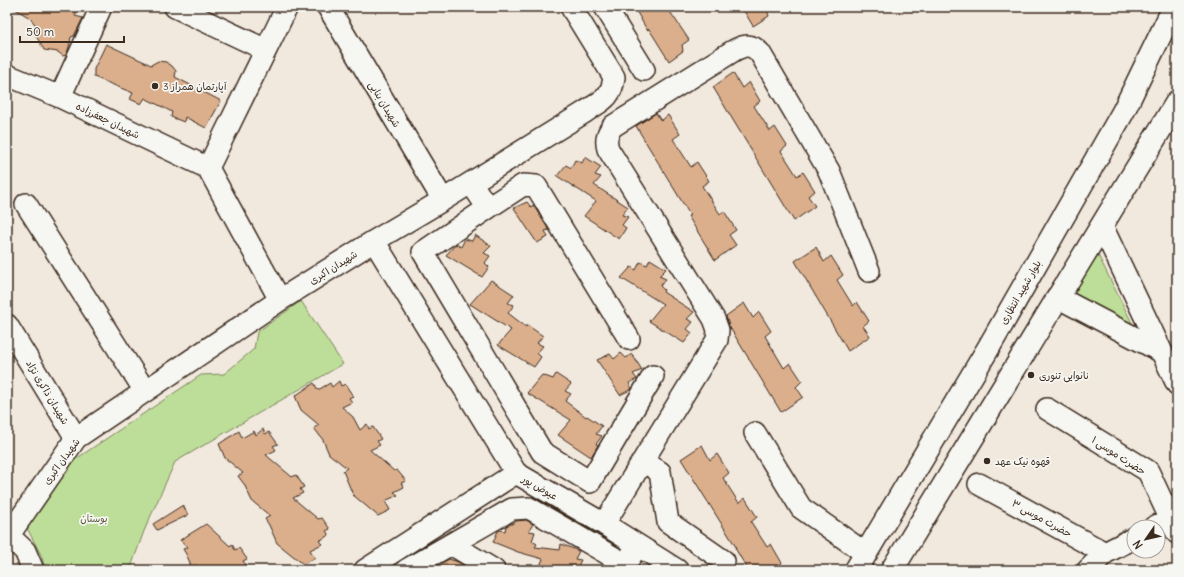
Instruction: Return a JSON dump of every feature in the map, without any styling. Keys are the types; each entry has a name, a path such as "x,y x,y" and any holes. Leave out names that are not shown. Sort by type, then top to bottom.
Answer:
{"main road":[{"name":"بلوار شهید انتظاری","path":"860,562 988,347 1124,112 1174,7"},
{"path":"892,570 1177,102"},
{"path":"988,347 1018,364"}],"street":[{"path":"60,97 101,7"},
{"path":"175,7 266,50"},
{"path":"280,300 208,168 287,7"},
{"name":"شهیدان بنایی","path":"328,7 443,200"},
{"name":"شهیدان اکبری","path":"8,535 76,438 280,300 585,112 607,96 613,88 614,77 570,7"},
{"path":"605,7 644,70"},
{"path":"604,524 717,340 718,330 714,319 608,149 607,136 609,130 613,126 733,51 744,46 751,46 760,53 829,171 869,272"},
{"name":"شهیدان جعفرزاده","path":"7,75 60,97 208,168"},
{"path":"471,183 488,208"},
{"path":"629,338 536,186 523,185 423,252 542,452 590,482 653,376"},
{"path":"26,204 145,391"},
{"path":"1102,226 1177,384"},
{"path":"374,241 516,473"},
{"path":"1057,297 1162,352"},
{"name":"شهیدان ذاکری نژاد","path":"7,325 76,438"},
{"name":"حضرت موسی ۱","path":"1047,409 1148,471 1170,524"},
{"path":"755,433 801,508 860,562"},
{"path":"643,462 660,472 668,522 724,561"},
{"name":"عیوض پور","path":"365,570 516,473 604,524 677,570"},
{"name":"حضرت موسی ۳","path":"979,484 1105,553"},
{"path":"406,570 512,509 529,508 630,567 638,546"},
{"path":"8,535 25,551 33,570"},
{"path":"1088,570 1105,553 1126,542"},
{"path":"451,544 494,570"}],"green space":[{"path":"1096,251 1137,333 1070,293"},
{"name":"بوستان","path":"301,301 343,364 175,462 144,531 130,570 45,570 42,557 26,526 70,463 201,375 224,374 254,349 257,332"}],"building":[{"path":"12,7 78,7 75,16 83,18 74,36 71,37 66,55 63,56 58,52 44,50 35,34 38,28 30,18"},
{"path":"634,7 667,7 689,40 682,45 683,51 669,61 649,29 647,30"},
{"path":"753,7 766,7 769,16 753,26 744,11"},
{"name":"آپارتمان همراز 3","path":"106,44 151,65 158,61 166,62 176,71 175,77 221,101 206,128 185,117 184,122 171,117 172,112 145,98 141,104 130,99 133,93 94,77 94,69"},
{"path":"733,73 742,88 749,82 760,101 754,106 770,131 775,127 787,146 781,151 797,176 803,172 815,191 808,196 815,206 794,221 713,87"},
{"path":"656,113 661,121 668,115 680,134 673,139 691,167 697,162 709,181 702,186 720,214 724,211 736,230 729,235 736,245 715,260 688,216 690,215 636,126"},
{"path":"585,157 601,167 595,175 601,177 594,185 628,207 622,215 628,217 622,225 626,228 619,239 584,216 596,201 557,176 566,165 571,168 575,160 582,163"},
{"path":"527,202 531,207 533,205 549,230 545,231 548,237 537,243 514,208"},
{"path":"475,235 491,246 484,253 490,256 485,263 489,267 482,277 446,255 456,244 461,247 465,239 472,241"},
{"path":"816,247 824,262 831,256 843,275 837,280 853,306 857,302 869,321 863,326 870,336 848,351 795,261"},
{"path":"650,259 666,269 659,276 666,279 660,286 664,290 663,292 694,312 687,319 693,322 687,329 692,333 684,343 649,321 663,304 621,278 631,267 636,270 640,262 647,265"},
{"path":"491,280 514,295 508,303 514,305 508,313 526,327 527,325 543,336 537,343 543,346 537,353 541,357 534,367 498,345 511,330 470,304"},
{"path":"744,303 753,318 759,312 771,331 765,336 784,368 790,363 802,381 796,387 803,397 781,412 729,326 726,316"},
{"path":"621,353 626,358 632,354 642,370 633,374 637,379 629,383 632,389 620,395 597,360 610,354 614,359"},
{"path":"556,374 571,384 565,391 571,394 565,401 586,417 587,416 602,426 596,434 602,436 596,444 598,445 591,457 558,435 571,420 527,393 542,375 553,379"},
{"path":"339,381 341,386 345,384 353,396 349,398 352,402 342,407 353,417 360,430 367,424 369,429 373,427 381,439 377,441 380,445 370,450 394,471 397,470 406,481 401,483 404,487 394,492 398,495 385,501 390,510 378,516 353,495 343,471 347,468 329,454 323,440 314,428 319,425 301,410 295,396 314,383 318,390 330,383 332,387"},
{"path":"263,429 265,434 269,432 278,444 273,446 276,450 266,455 292,477 296,475 304,487 300,489 303,493 293,498 318,519 322,518 330,529 326,531 329,535 319,541 322,544 310,550 315,558 303,564 277,543 265,519 270,516 252,501 244,484 238,476 243,473 225,458 219,444 239,431 242,438 254,431 256,435"},
{"path":"702,445 710,460 717,454 729,473 723,478 728,486 739,503 745,498 757,517 751,522 767,547 771,544 782,563 773,570 748,570 735,548 736,547 681,459"},
{"path":"183,505 188,515 157,530 153,524"},
{"path":"526,520 533,524 529,531 535,532 532,541 537,544 535,547 560,550 561,544 579,551 575,559 581,560 576,570 538,570 543,559 518,552 493,542 498,531 505,531 506,526 516,521"},
{"path":"206,524 230,546 232,544 235,550 239,548 247,559 243,561 246,565 237,570 198,570 196,565 192,567 183,549 188,547 180,540"},
{"path":"449,559 458,562 471,570 441,570 442,563"}],"place":[{"name":"آپارتمان همراز 3","path":"155,86"},
{"name":"نانوایی تنوری","path":"1031,375"},
{"name":"قهوه نیک عهد","path":"987,461"}]}
